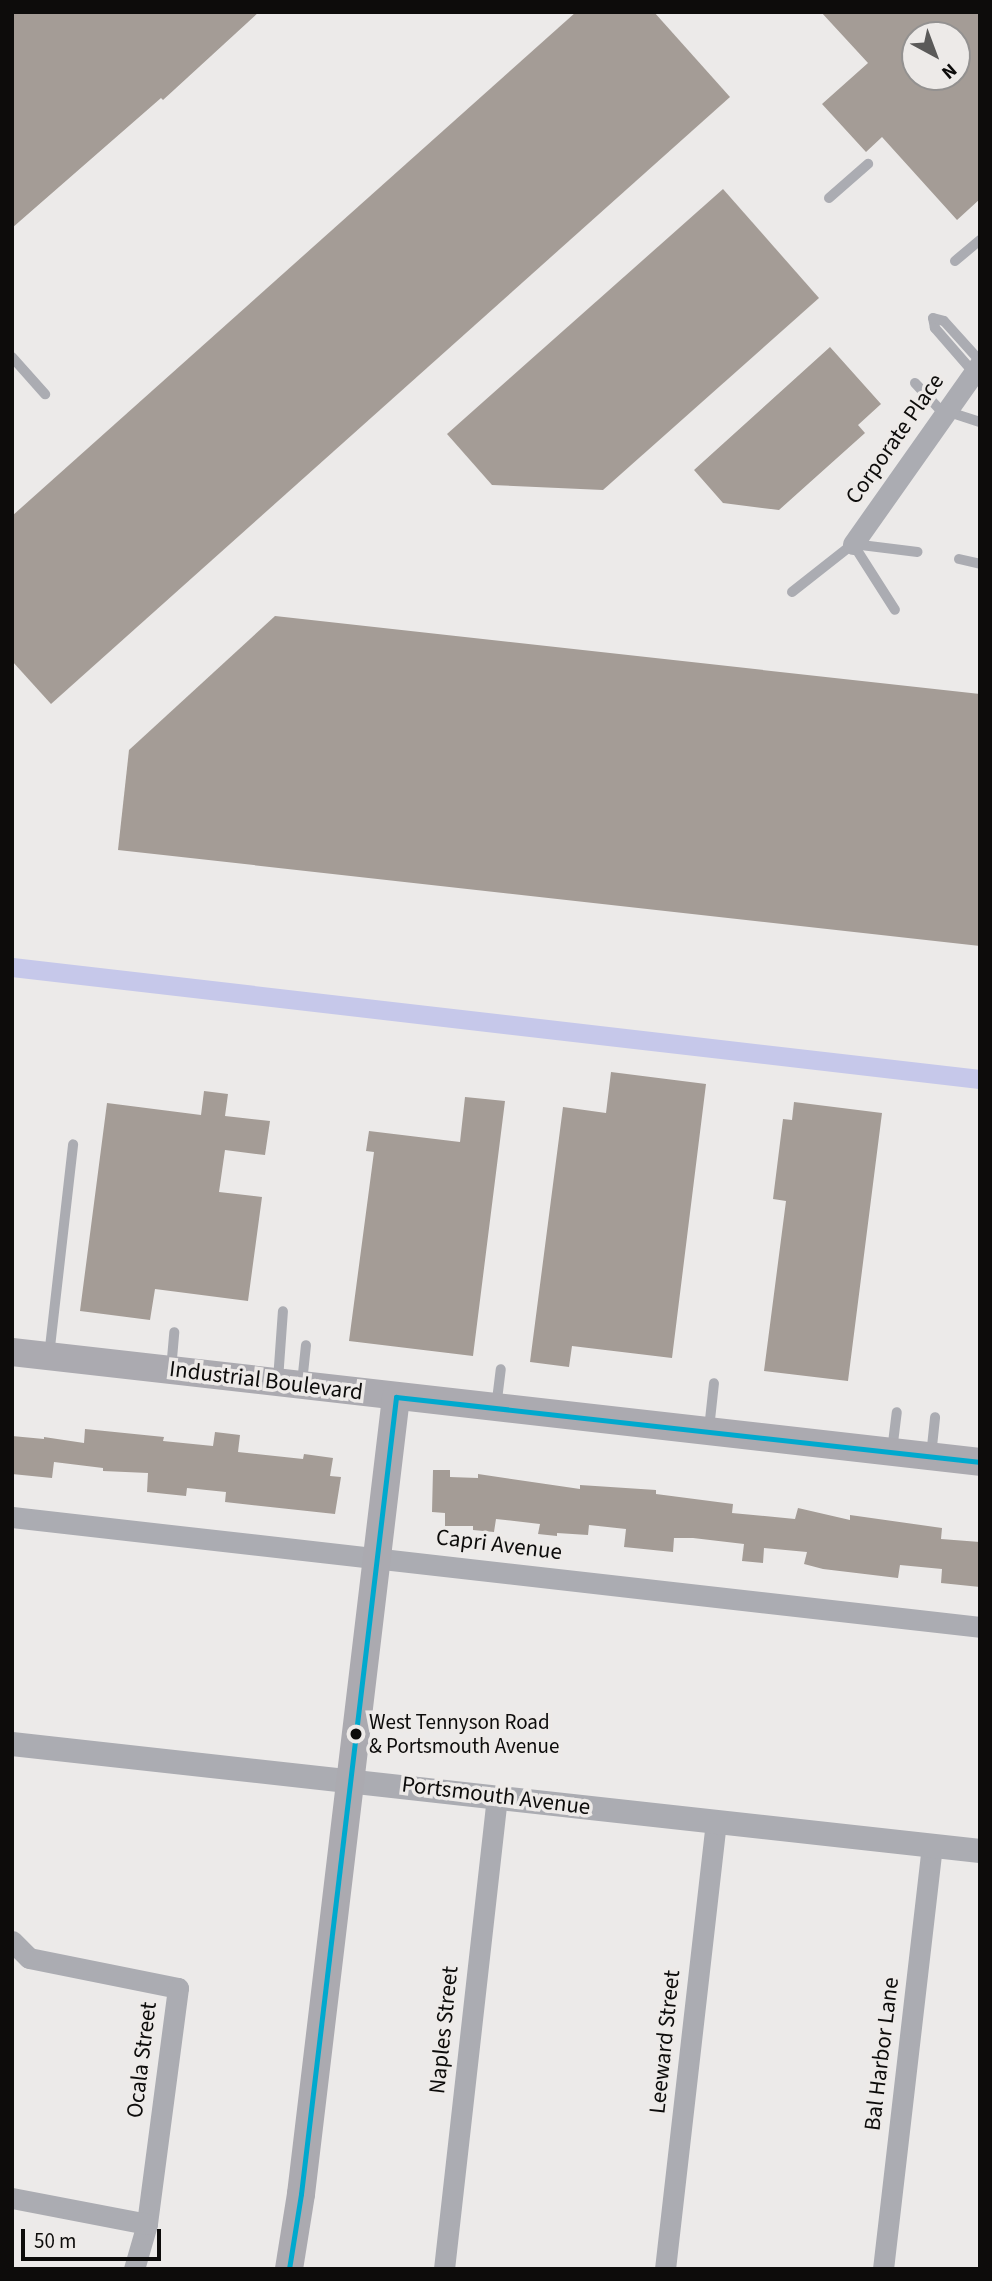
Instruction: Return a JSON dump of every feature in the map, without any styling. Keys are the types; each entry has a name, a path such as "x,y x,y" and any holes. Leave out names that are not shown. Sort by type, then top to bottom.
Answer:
{"main road":[{"name":"Industrial Boulevard","path":"12,1352 980,1462"},
{"path":"289,2269 301,2194 396,1397"}],"street":[{"name":"Corporate Place","path":"853,544 978,366"},
{"name":"Capri Avenue","path":"12,1517 980,1627"},
{"name":"Portsmouth Avenue","path":"12,1744 350,1779 980,1851"},
{"name":"Naples Street","path":"444,2269 497,1797"},
{"name":"Leeward Street","path":"665,2269 716,1821"},
{"name":"Bal Harbor Lane","path":"883,2269 933,1846"},
{"name":"Ocala Street","path":"12,1941 29,1958 178,1988 148,2224 134,2269"},
{"path":"12,2198 148,2224"}],"lane":[{"path":"828,198 868,164"},
{"path":"955,261 980,240"},
{"path":"933,318 942,320 978,366 935,328 933,318"},
{"path":"12,357 45,394"},
{"path":"915,383 945,412 980,422"},
{"path":"792,592 853,544 918,552"},
{"path":"853,544 895,610"},
{"path":"959,559 980,564"},
{"path":"49,1356 73,1144"},
{"path":"283,1311 290,1384"},
{"path":"171,1370 174,1332"},
{"path":"290,1384 306,1345"},
{"path":"496,1408 501,1369"},
{"path":"709,1432 714,1383"},
{"path":"891,1453 897,1412"},
{"path":"931,1457 935,1418"}],"building":[{"path":"12,12 259,12 163,100 161,98 12,228"},
{"path":"576,12 654,12 730,97 51,704 12,661 12,516"},
{"path":"821,12 980,12 980,199 957,220 882,137 866,152 822,104 868,63"},
{"path":"723,189 819,298 603,490 492,485 447,434"},
{"path":"830,347 881,404 858,425 865,433 779,510 723,503 694,470"},
{"path":"275,616 980,694 980,946 118,850 129,750"},
{"path":"611,1072 706,1084 672,1358 572,1346 569,1367 530,1362 563,1107 606,1113"},
{"path":"204,1091 228,1094 225,1116 270,1121 265,1155 225,1150 219,1192 262,1197 248,1301 155,1289 150,1320 80,1311 107,1103 201,1115"},
{"path":"465,1097 505,1101 473,1356 349,1341 374,1152 366,1151 369,1131 460,1142"},
{"path":"794,1102 882,1113 848,1381 764,1371 786,1201 773,1199 783,1119 792,1120"},
{"path":"85,1429 164,1437 163,1441 213,1446 215,1432 240,1435 238,1452 303,1459 304,1454 333,1458 330,1476 341,1477 335,1514 225,1502 226,1492 187,1488 186,1496 147,1492 148,1473 103,1471 103,1468 54,1462 52,1478 12,1474 12,1436 44,1437 84,1443"},
{"path":"433,1470 450,1470 450,1477 478,1478 478,1474 580,1489 580,1485 656,1490 656,1494 733,1504 732,1513 795,1519 798,1508 850,1520 850,1515 942,1528 941,1539 980,1542 980,1587 941,1583 942,1569 900,1565 898,1578 823,1569 804,1564 807,1552 764,1548 763,1563 742,1561 744,1544 693,1538 674,1538 673,1552 624,1547 626,1529 589,1525 588,1535 557,1533 557,1536 538,1534 540,1524 496,1519 494,1532 473,1530 473,1526 445,1526 445,1513 432,1512"}],"waterway":[{"path":"12,967 980,1079"}],"transit line":[{"path":"396,1397 980,1462"},
{"path":"289,2269 301,2194 396,1397"}],"place":[{"name":"West Tennyson Road & Portsmouth Avenue","path":"356,1734"}]}
